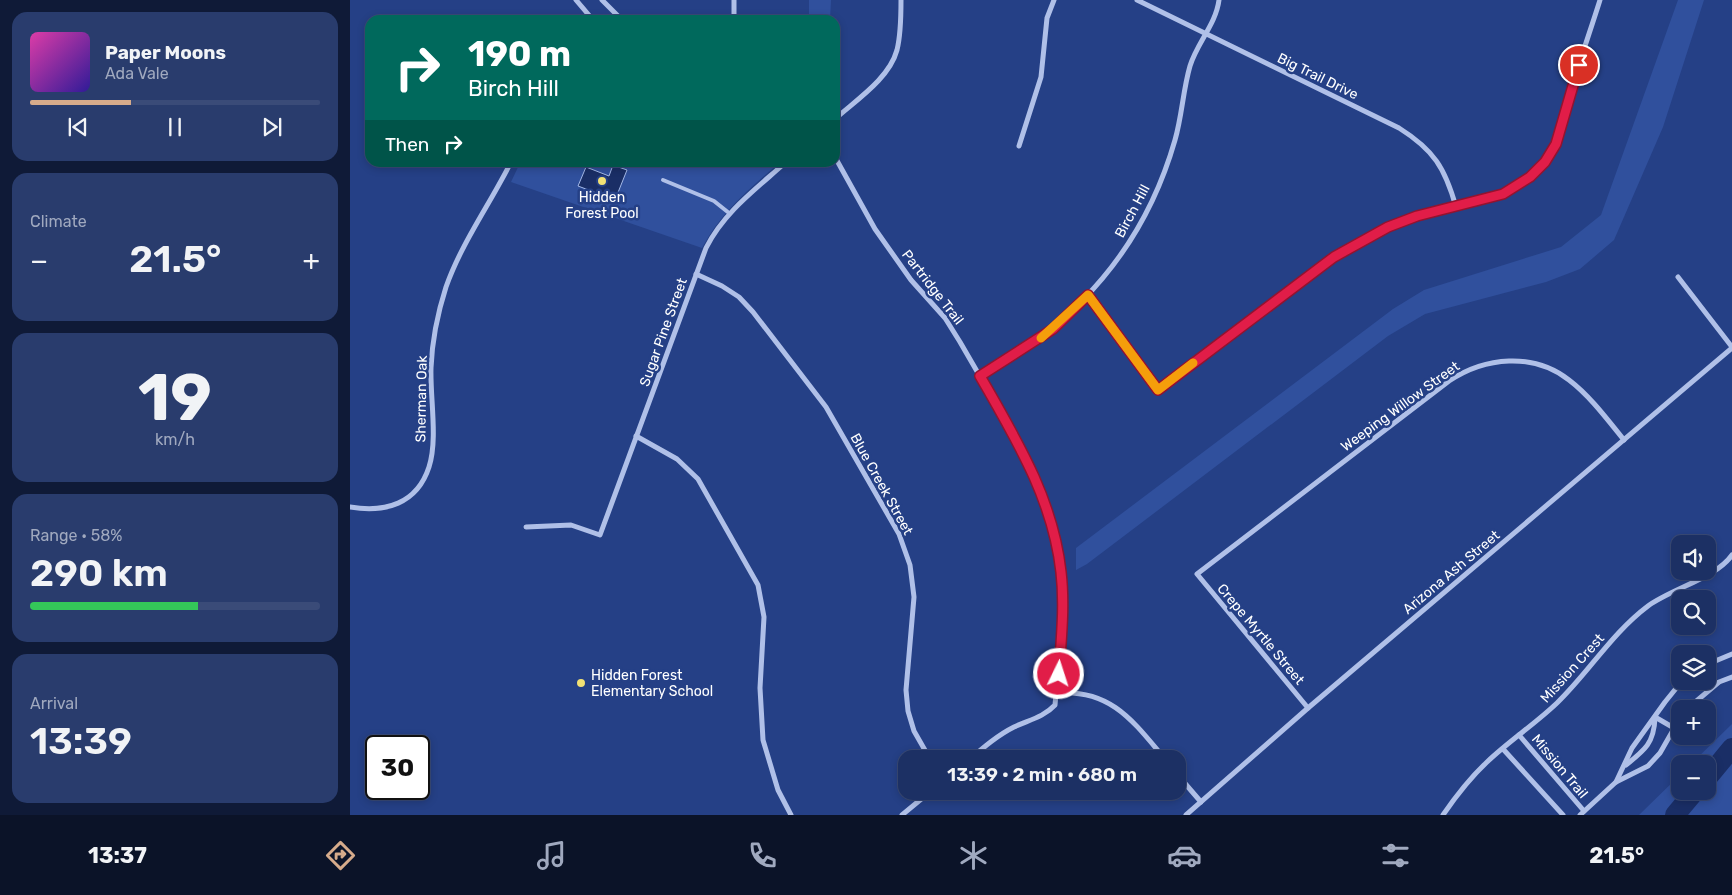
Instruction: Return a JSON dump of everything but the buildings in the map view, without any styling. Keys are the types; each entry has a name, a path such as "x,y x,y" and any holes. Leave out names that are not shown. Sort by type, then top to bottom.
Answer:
{"street":[{"path":"576,0 589,15"},
{"path":"602,0 616,15"},
{"path":"734,0 734,15"},
{"path":"840,114 887,71 897,52 901,0"},
{"path":"1019,146 1041,77 1048,18 1054,0"},
{"name":"Big Trail Drive","path":"1137,0 1417,139 1432,154 1444,172 1456,207"},
{"name":"Birch Hill","path":"980,376 1053,329 1088,295 1125,250 1146,215 1162,178 1176,140 1191,64 1198,44 1206,34 1219,0"},
{"path":"1088,295 1158,390 1334,257 1388,227 1417,216 1456,207 1513,189 1530,177 1545,162 1556,144 1563,125 1568,98 1600,0"},
{"name":"Partridge Trail","path":"840,166 875,229 911,280 945,318 1022,449 1041,492 1056,540 1061,572 1063,605 1057,693"},
{"name":"Sherman Oak","path":"350,507 381,510 408,498 420,484 429,467 432,446 431,367 436,329 446,288 461,250 508,167"},
{"name":"Sugar Pine Street","path":"526,527 571,525 600,535 696,274 715,229 729,213 780,167"},
{"name":"Blue Creek Street","path":"696,274 722,286 739,297 753,312 826,407 899,534 910,565 914,597 906,690 907,706 914,731 925,750"},
{"path":"1678,277 1732,347"},
{"name":"Arizona Ash Street","path":"1186,815 1308,708 1732,347"},
{"name":"Weeping Willow Street","path":"1197,574 1449,381 1477,366 1508,360 1530,362 1550,369 1568,379 1584,393 1624,440"},
{"path":"636,436 677,459 698,479 758,585 764,617 760,688 764,740 770,766 791,815"},
{"name":"Mission Crest","path":"1443,815 1461,789 1503,749 1556,704 1577,682 1601,651 1631,621 1649,606 1676,589 1712,573 1732,555"},
{"name":"Crepe Myrtle Street","path":"1197,574 1308,708"},
{"path":"1716,661 1732,654"},
{"path":"1697,700 1718,682 1732,677"},
{"path":"1616,782 1632,748 1674,690"},
{"path":"980,750 993,739 1050,711 1055,705 1057,693 1072,692 1091,695 1112,704 1135,724 1157,750"},
{"path":"1655,717 1671,726"},
{"path":"1625,765 1641,754 1654,734 1655,717"},
{"path":"1582,813 1616,782 1648,766 1660,753 1671,733"},
{"name":"Mission Trail","path":"1520,735 1582,813"},
{"path":"1503,749 1563,815"},
{"path":"1186,785 1201,802"},
{"path":"902,815 920,800"}],"lane":[{"path":"663,180 714,201 729,213"}],"shaded area":[{"path":"809,0 831,0 830,15 809,15"},
{"path":"1678,0 1704,0 1663,127 1614,240 1580,269 1546,282 1425,314 1388,336 1087,564 1076,570 1076,548 1393,309 1424,290 1561,247 1601,215"},
{"path":"518,167 774,167 727,212 702,248 511,182"},
{"name":"Hidden Forest Pool","path":"586,167 609,176 612,167 627,170 615,200 578,186"},
{"path":"1732,724 1732,815 1639,815 1671,784 1671,800 1716,800 1716,755 1700,755 1710,745 1716,745 1716,740"}],"waterway":[{"path":"1716,767 1732,748"},
{"path":"1675,815 1688,800"}],"slow traffic":[{"path":"1041,338 1088,295 1141,364 1158,390 1193,363"}],"place":[{"name":"Hidden Forest Pool","path":"602,181"},
{"name":"Hidden Forest Elementary School","path":"581,683"}],"route":[{"path":"1059,674 1063,605 1061,572 1056,540 1047,508 1022,449 980,376 1035,343 1053,329 1088,295 1141,364 1158,390 1334,257 1388,227 1417,216 1503,194 1522,184 1545,162 1556,144 1579,65"}]}
